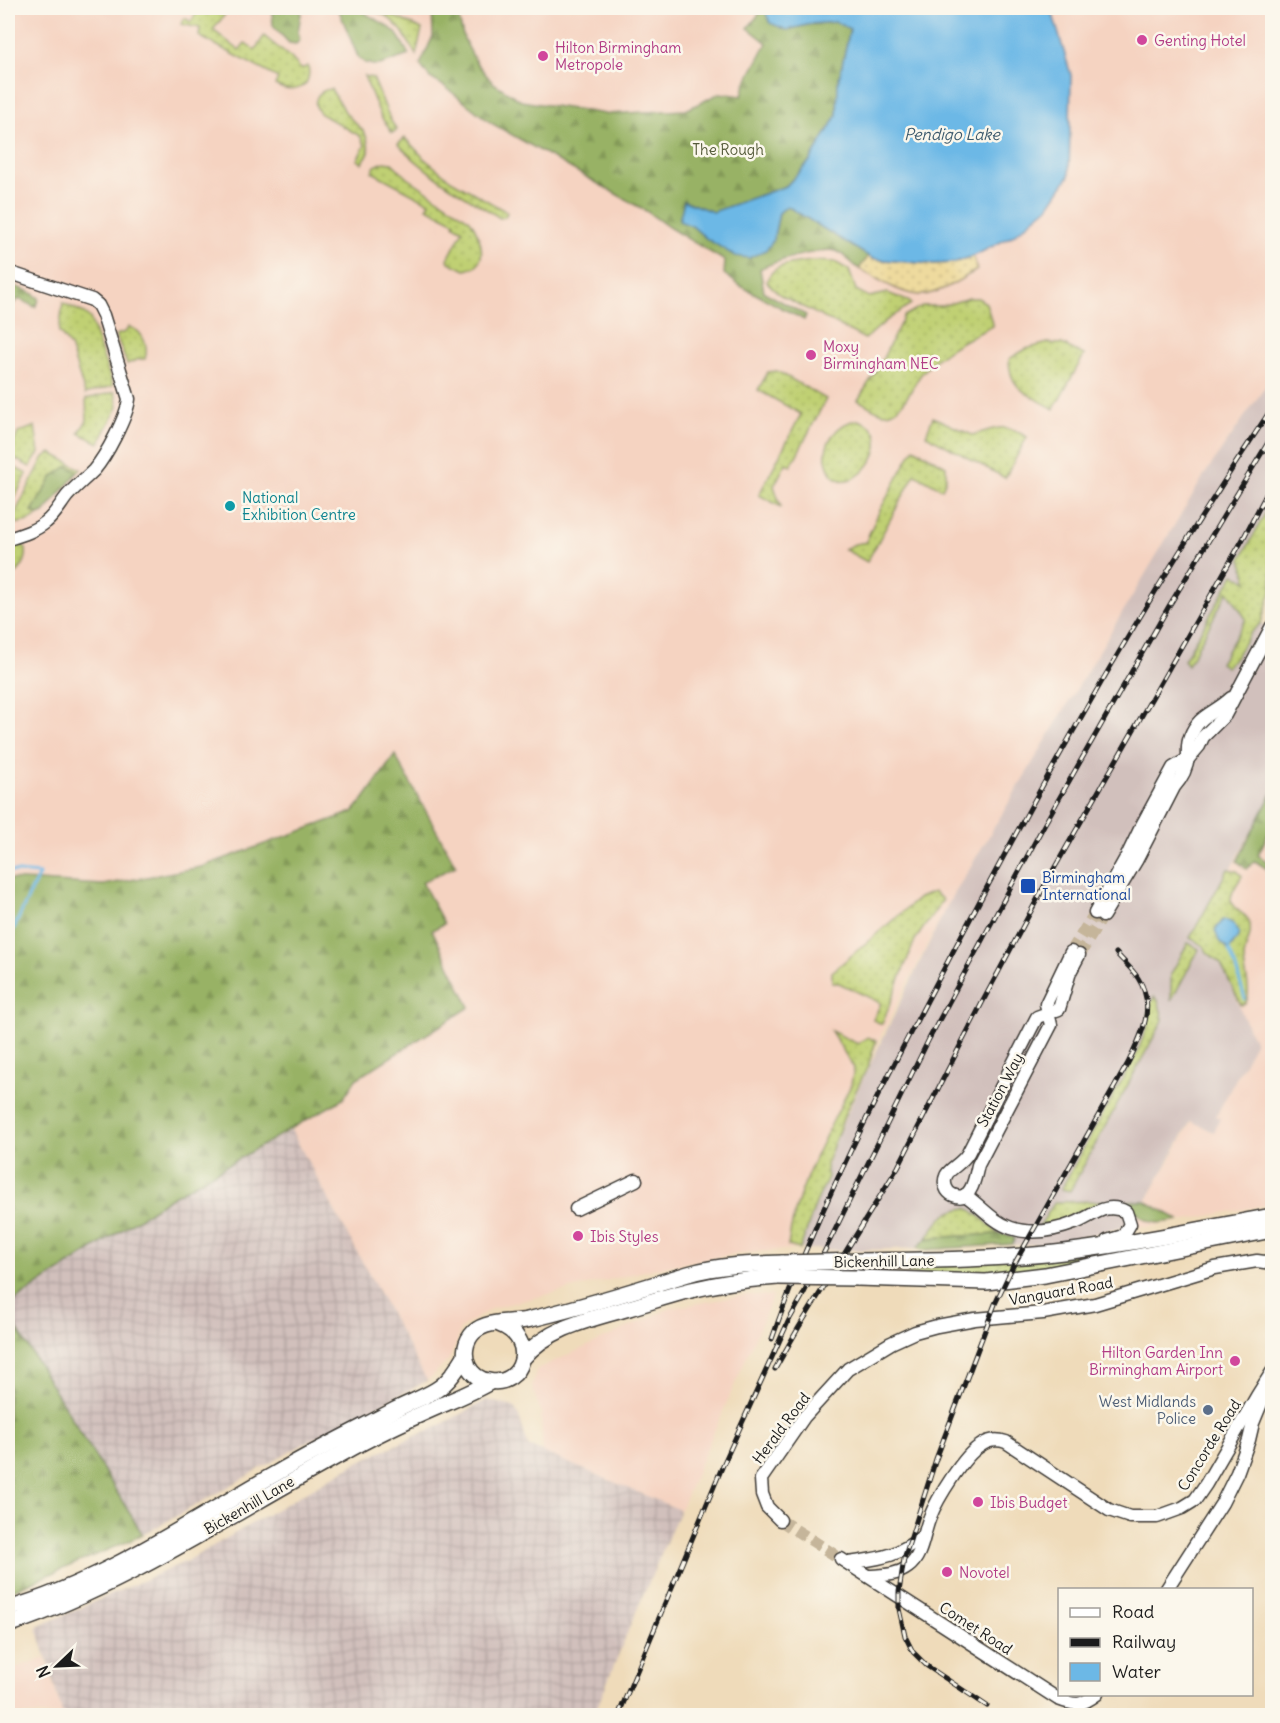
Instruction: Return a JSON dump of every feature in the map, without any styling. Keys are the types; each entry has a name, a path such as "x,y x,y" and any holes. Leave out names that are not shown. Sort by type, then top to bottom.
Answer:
{"main road":[{"name":"Bickenhill Lane","path":"522,1362 540,1341 556,1331 578,1323 690,1290 744,1280 780,1270 862,1262 986,1258 1084,1249 1171,1236 1272,1216"},
{"name":"Bickenhill Lane","path":"499,1324 568,1311 693,1273 744,1264 856,1278 986,1282 1033,1276 1272,1230"},
{"path":"490,1325 506,1326 516,1334 523,1346 522,1362 509,1377 502,1381 490,1382 479,1378 469,1367 465,1356 468,1340 475,1332 490,1325"},
{"name":"Bickenhill Lane","path":"8,1609 77,1583 142,1551 275,1473 397,1408 435,1391 450,1378 465,1356"},
{"name":"Bickenhill Lane","path":"8,1625 39,1615 101,1588 356,1445 473,1392 490,1382"}],"street":[{"path":"8,272 92,300 99,306 129,399 123,420 93,470 45,523 8,539"},
{"path":"1099,914 1136,861 1174,787 1183,777 1188,759 1203,737 1225,715 1272,626"},
{"name":"Station Way","path":"974,1181 978,1165 1051,1025 1046,1004 1075,954"},
{"name":"Station Way","path":"958,1166 966,1156 1037,1017 1049,1013"},
{"path":"958,1166 970,1172 974,1181 971,1189 965,1195 955,1196 949,1192 945,1183 948,1172 958,1166"},
{"path":"576,1209 636,1180"},
{"path":"965,1195 1010,1228 1031,1232 1054,1230 1107,1208 1119,1208 1126,1212 1130,1224 1123,1236 1084,1249"},
{"name":"Vanguard Road","path":"891,1343 915,1332 937,1326 1095,1304 1215,1268 1257,1261 1272,1261"},
{"name":"Herald Road","path":"780,1520 767,1507 762,1494 761,1479 804,1417 849,1370 891,1343"},
{"path":"1167,1588 1222,1503 1237,1473 1272,1374"},
{"name":"Concorde Road","path":"922,1536 939,1499 965,1460 979,1446 1000,1440 1109,1510 1130,1517 1156,1517 1182,1508 1195,1500 1257,1395 1272,1374"},
{"path":"869,1576 894,1575 910,1566 920,1551 922,1536"},
{"name":"Comet Road","path":"922,1536 908,1548 887,1558 844,1561 1058,1699 1073,1705 1086,1703 1096,1696"}],"shaded area":[{"path":"8,8 1272,8 1272,377 1205,474 947,906 798,1199 797,1249 741,1253 653,1269 492,1308 460,1329 449,1360 427,1381 291,1130 343,1099 356,1079 432,930 444,924 422,881 456,866 363,800 353,812 201,867 103,885 8,879"},
{"path":"1272,377 1272,501 1241,559 1261,623 1272,630 1272,794 1193,936 1222,960 1255,1043 1216,1116 1220,1118 1214,1132 1191,1121 1133,1225 1050,1244 859,1250 800,1249 815,1194 836,1139 947,906 1205,474"},
{"path":"1272,794 1272,1204 1148,1227 1133,1225 1192,1121 1214,1132 1216,1116 1255,1043 1243,1016 1193,936"},
{"path":"291,1130 427,1381 309,1441 143,1535 8,1313 8,1304 170,1198"},
{"path":"747,1295 773,1296 680,1510 543,1453 541,1413 532,1386 537,1369 671,1308"},
{"path":"487,1400 514,1407 528,1446 680,1510 594,1715 63,1715 37,1627 187,1561 358,1462 442,1424"},
{"path":"45,1658 63,1715 8,1715 8,1670"}],"green space":[{"path":"199,8 219,8 226,13 213,30 239,50 245,43 255,50 264,36 301,69 308,66 309,74 304,85 300,88 288,89 275,85 278,78 199,36 200,28 181,24 185,18 191,22"},
{"path":"268,8 302,8 298,32 300,40 296,44 289,43 273,26 272,12"},
{"path":"338,8 359,8 388,26 398,35 409,55 380,65 365,63 358,57"},
{"path":"369,8 378,8 422,29 416,55 402,31 388,17"},
{"name":"The Rough","path":"432,8 456,8 464,39 476,62 492,82 521,101 606,114 686,110 720,93 742,96 745,84 767,43 748,28 764,8 771,23 787,30 811,24 835,22 850,28 838,83 837,115 810,161 786,186 713,212 684,201 692,226 707,239 773,241 779,213 787,206 869,256 859,269 839,252 829,250 798,256 760,269 764,292 806,315 804,320 739,285 724,274 725,261 646,211 491,123 444,86 430,78 420,65 433,36"},
{"path":"364,76 373,78 397,130 392,133 381,117"},
{"path":"331,89 346,113 367,138 369,153 362,163 357,160 365,145 360,136 321,114 316,106 319,94"},
{"path":"405,138 426,160 451,180 507,212 505,217 500,218 446,184 421,165 398,144"},
{"path":"384,162 392,163 408,178 470,220 480,241 479,263 465,270 449,262 448,259 463,230 454,225 455,222 427,208 430,203 372,172 375,166"},
{"path":"813,261 835,262 849,270 856,290 869,297 888,293 911,304 865,339 780,295 767,282 773,271 785,265"},
{"path":"8,285 32,293 39,298 38,303 35,307 19,299 8,305"},
{"path":"969,298 978,298 986,303 993,326 946,351 930,364 904,402 894,411 880,412 858,400 878,368 904,316 922,306 942,306"},
{"path":"63,303 90,318 113,386 85,394 70,346 59,332"},
{"path":"129,327 141,335 146,354 145,359 127,364 116,335 125,332"},
{"path":"1048,343 1062,344 1084,355 1054,409 1029,395 1017,385 1010,370 1009,359 1026,349"},
{"path":"777,371 826,399 791,466 786,463 774,486 781,507 759,495 801,414 758,390 768,372"},
{"path":"115,392 118,407 99,443 79,433 87,420 86,399"},
{"path":"933,417 972,435 1005,428 1027,437 1005,478 926,435"},
{"path":"858,420 872,428 877,440 875,454 868,466 857,476 845,480 835,477 827,464 826,449 838,430"},
{"path":"35,426 39,453 30,467 8,455 8,445 12,447 18,433"},
{"path":"914,448 946,466 946,479 942,489 915,474 867,562 844,549 867,542 879,512"},
{"path":"51,453 81,469 78,472 68,466 32,512 39,515 29,521 9,525 44,457"},
{"path":"8,464 27,474 8,511"},
{"path":"68,466 78,472 44,513 39,515 32,511 53,476"},
{"path":"1272,500 1272,589 1261,623 1250,633 1236,657 1226,667 1220,663 1246,619 1228,591 1188,665 1184,660 1234,574 1248,582 1241,559"},
{"path":"17,542 26,549 24,563 19,571 8,580 11,567 8,545"},
{"path":"395,755 456,866 422,882 444,924 432,930 470,1007 356,1079 343,1099 170,1198 8,1305 8,879 103,885 201,867 353,812"},
{"path":"1272,793 1272,826 1258,855 1272,865 1272,872 1255,861 1247,869 1237,861"},
{"path":"1228,869 1237,871 1242,876 1233,891 1231,901 1233,906 1247,918 1250,928 1244,954 1248,994 1245,1004 1241,1005 1221,964 1207,952 1204,946 1190,938"},
{"path":"933,892 943,900 915,940 882,1024 873,1020 881,1003 839,983 832,983 832,972 919,898"},
{"path":"1188,943 1199,949 1171,1001 1171,974"},
{"path":"1154,997 1158,1000 1162,1022 1070,1191 1061,1189 1136,1055 1148,1025 1149,1008"},
{"path":"831,1031 858,1044 868,1037 876,1041 868,1066 846,1111 826,1165 828,1177 800,1249 788,1246 797,1204 822,1143 851,1085 854,1068"},
{"path":"1105,1201 1056,1224 1040,1225 1055,1202"},
{"path":"1145,1201 1179,1220 1151,1222 1137,1212 1131,1212 1128,1207 1119,1202"},
{"path":"967,1208 999,1234 927,1238 943,1217 953,1211"},
{"path":"1272,1224 1026,1272 969,1276 907,1274 910,1267"},
{"path":"999,1234 1014,1238 1013,1244 922,1250 918,1247 927,1238"},
{"path":"8,1314 143,1535 8,1592"}],"sand":[{"path":"869,256 873,259 931,264 953,263 973,256 977,270 949,286 920,295 905,292 859,269"}],"water":[{"name":"Pendigo Lake","path":"764,8 1051,8 1071,75 1069,176 1048,207 1014,235 976,255 953,263 931,264 873,259 787,206 779,213 773,241 766,250 749,258 735,256 707,239 692,226 679,221 684,201 713,212 786,186 810,161 837,115 838,83 850,29 835,22 811,24 787,30 770,23"},
{"path":"1224,919 1234,924 1240,934 1229,950 1219,941 1215,930"}],"waterway":[{"path":"8,871 39,874 8,941"},
{"path":"1229,950 1245,999"},
{"path":"1269,1054 1272,1062"}],"tunnel":[{"path":"1071,952 1095,913"},
{"path":"1079,955 1103,916"},
{"path":"780,1520 841,1559"}],"railway":[{"path":"772,1339 809,1242 852,1148 1023,821 1143,612 1272,408"},
{"path":"618,1716 723,1465 788,1322 929,1039 1044,825 1169,606 1272,436"},
{"path":"775,1369 898,1167 1047,881 1243,539 1272,483"},
{"path":"987,1706 927,1666 913,1652 905,1636 899,1609 904,1559 936,1459 995,1304 1012,1268 1128,1063 1142,1032 1147,1011 1144,989 1136,975 1116,953"}],"place":[{"name":"Genting Hotel","path":"1142,40"},
{"name":"Hilton Birmingham Metropole","path":"543,56"},
{"name":"Moxy Birmingham NEC","path":"811,355"},
{"name":"National Exhibition Centre","path":"230,506"},
{"name":"Birmingham International","path":"1028,886"},
{"name":"Ibis Styles","path":"578,1236"},
{"name":"Hilton Garden Inn Birmingham Airport","path":"1235,1361"},
{"name":"West Midlands Police","path":"1208,1410"},
{"name":"Ibis Budget","path":"978,1502"},
{"name":"Novotel","path":"947,1572"}]}
